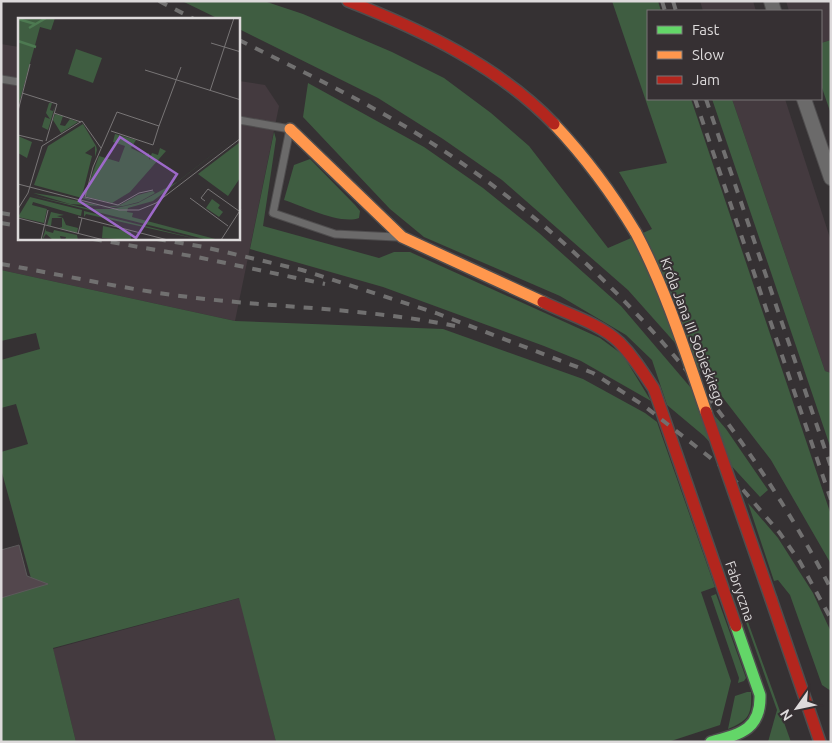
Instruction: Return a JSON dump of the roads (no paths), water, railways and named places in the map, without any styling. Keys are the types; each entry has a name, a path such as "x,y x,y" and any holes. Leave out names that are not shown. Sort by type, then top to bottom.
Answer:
{"main road":[{"name":"Króla Jana III Sobieskiego","path":"348,1 402,22 439,40 480,64 521,95 580,152 609,190 636,233 653,266 673,315 820,742"},
{"name":"Fabryczna","path":"290,129 402,237 603,330 624,348 644,372 654,389 760,695 761,713 754,724 740,733 711,742"}],"street":[{"path":"804,100 831,178"}],"lane":[{"path":"1,79 18,82"},
{"path":"240,120 290,129 273,213 335,234 402,237"}],"railway":[{"path":"159,1 192,18"},
{"path":"662,1 665,10"},
{"path":"673,1 676,10"},
{"path":"240,40 320,80 401,124 469,168 532,216 592,269 648,326 700,387 748,452 792,519 831,589"},
{"path":"695,100 831,500"},
{"path":"706,100 831,467"},
{"path":"1,213 18,216"},
{"path":"1,223 18,226"},
{"path":"99,240 197,257 325,284"},
{"path":"163,240 204,247 302,270 436,313 593,373 643,405 726,470 779,532 800,562 831,619"},
{"path":"1,264 173,295 244,303 350,311 455,326"}]}
